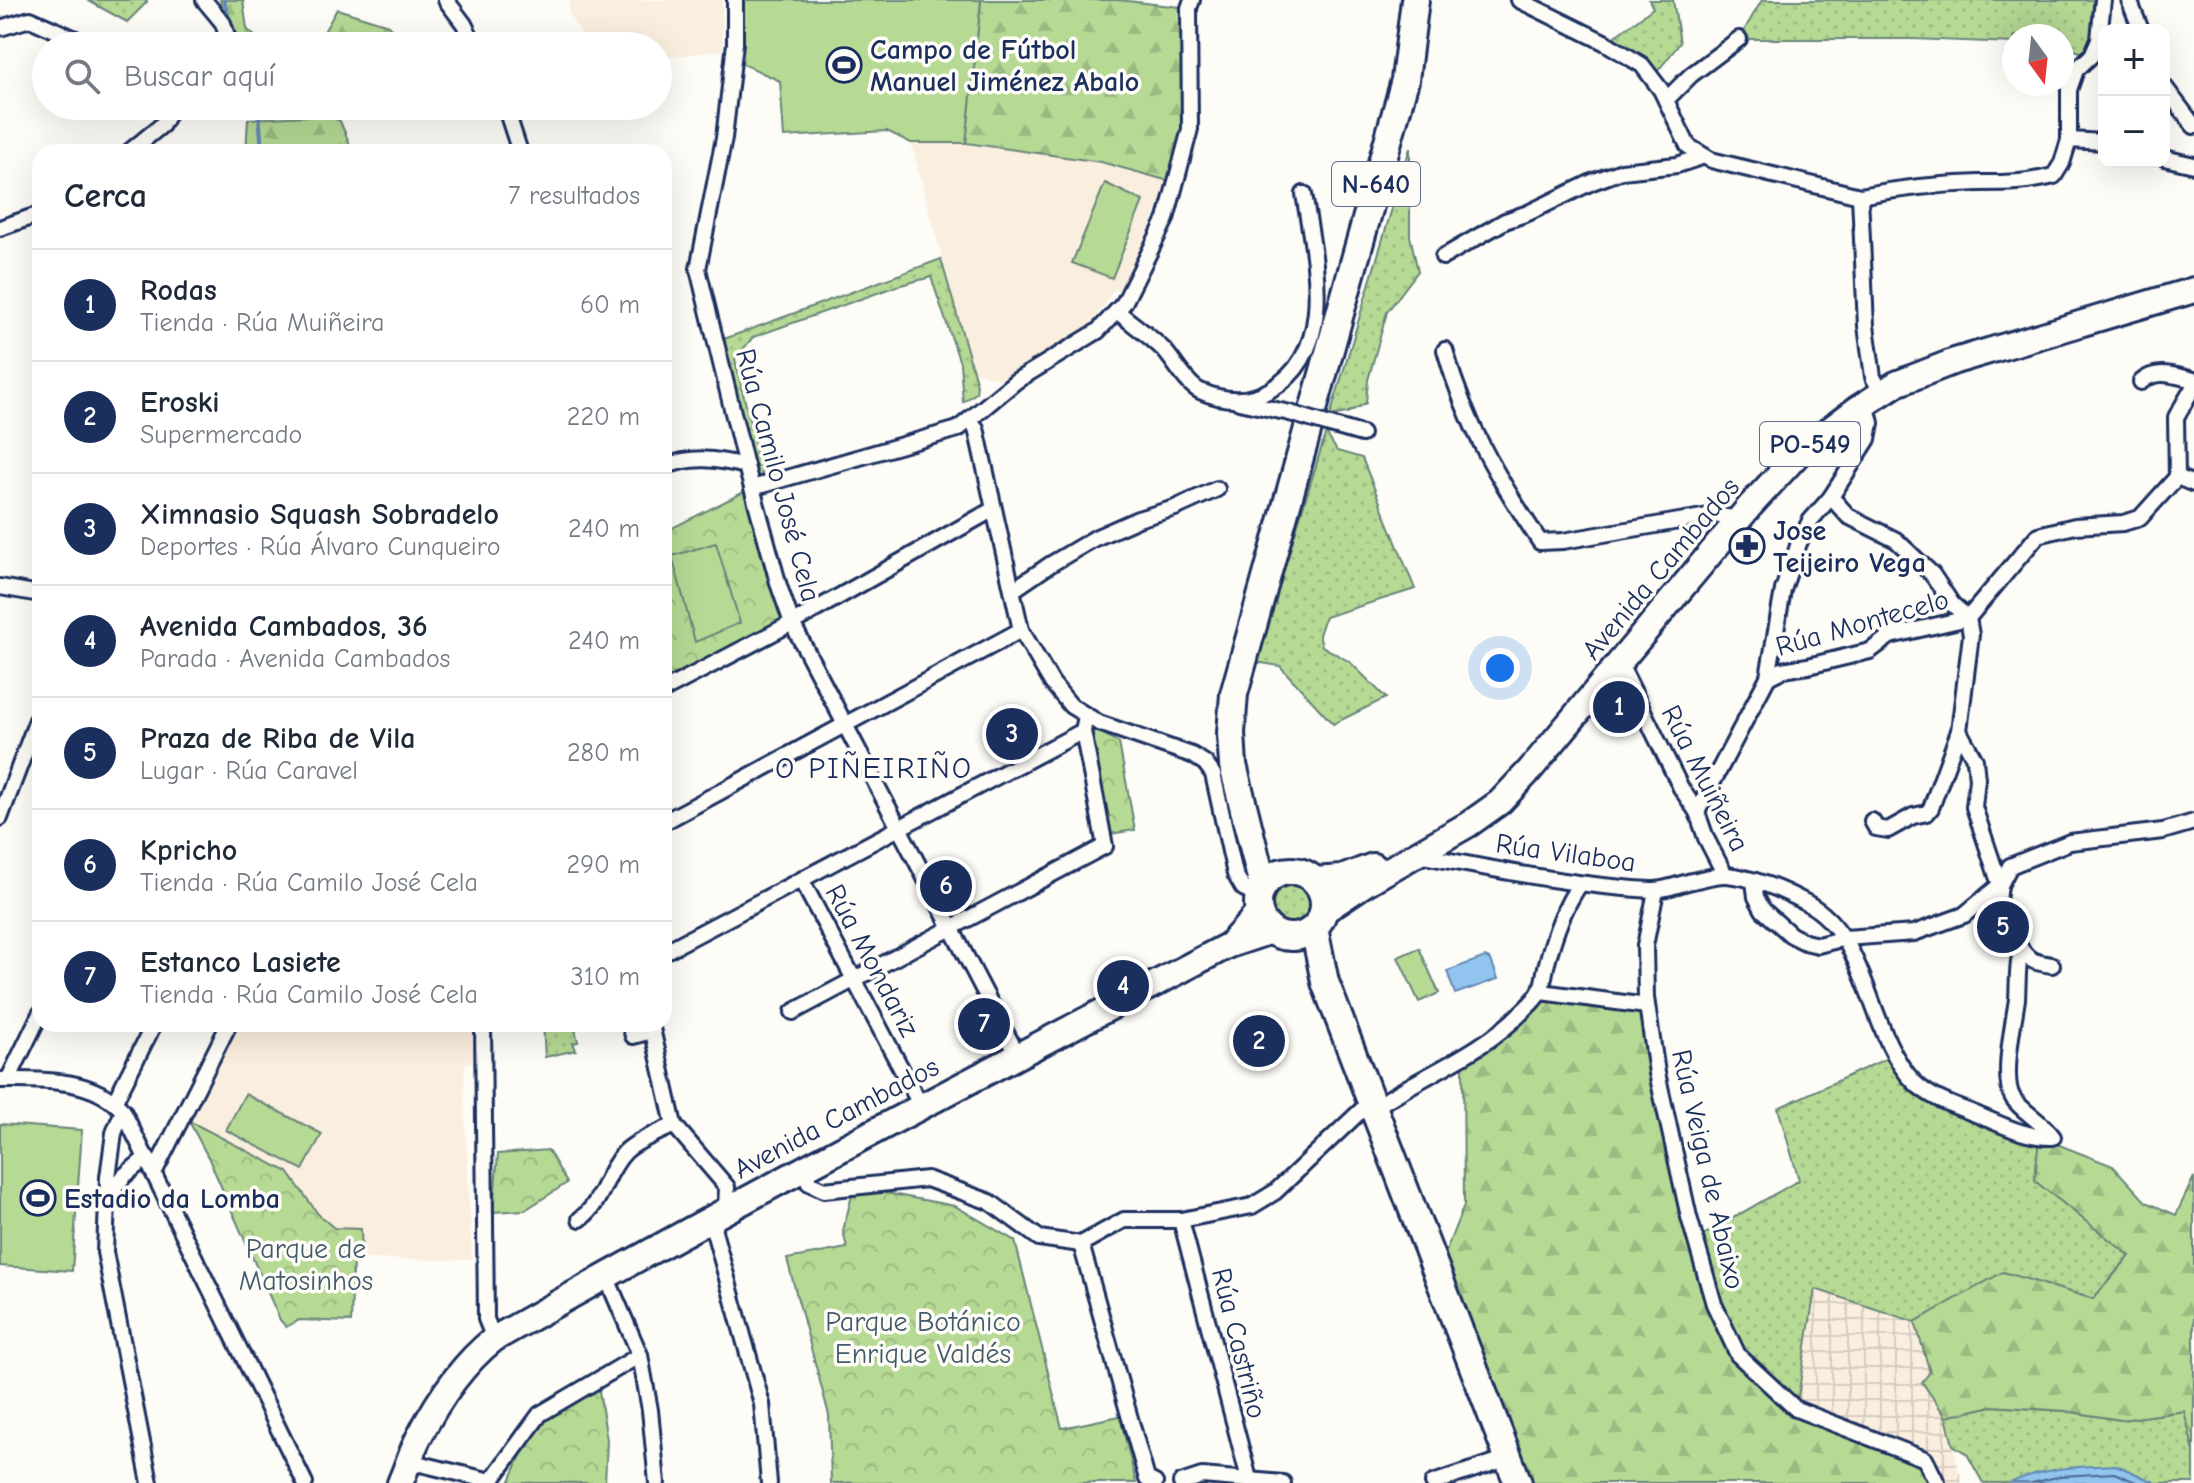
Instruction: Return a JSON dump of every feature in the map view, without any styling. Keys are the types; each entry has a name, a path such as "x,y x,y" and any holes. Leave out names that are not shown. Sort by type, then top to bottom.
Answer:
{"highway":[{"name":"N-640","path":"1241,802 1265,844 1322,892 1283,914 1241,802 1233,765 1231,733 1234,694 1405,80 1415,0"},
{"path":"1302,875 1275,875 1283,914 1325,982 1518,1483"}],"main road":[{"name":"Avenida Cambados","path":"1538,759 1739,519 1799,453 1874,398 1896,384 1955,361 2194,290"},
{"name":"PO-549","path":"1283,914 1416,854 1469,824 1500,802 1538,759"},
{"name":"PO-549","path":"1302,875 1342,878 1361,872 1464,816 1538,759"},
{"name":"Avenida Cambados","path":"404,1474 418,1439 449,1387 471,1357 494,1339 726,1209 803,1171 1283,914"}],"street":[{"path":"204,0 223,23 226,32"},
{"path":"446,0 468,32"},
{"name":"Rúa Camilo José Cela","path":"735,0 735,43 724,138 698,269 746,466 792,623 1018,1056"},
{"path":"752,488 958,429 1016,381 1098,331 1117,311 1124,303 1166,219 1190,129 1189,8 1192,0"},
{"path":"1519,0 1606,43 1642,65 1666,100 1688,146 1704,156 1860,196 1912,188 1979,183 2020,184 2054,176 2069,140 2069,90 2076,70 2098,45"},
{"path":"2102,24 2103,0"},
{"path":"2129,0 2139,24"},
{"path":"0,28 30,19 59,32"},
{"path":"1666,100 1691,75 1739,39"},
{"path":"2170,94 2194,126"},
{"path":"139,144 165,120"},
{"path":"510,120 517,144"},
{"path":"2069,140 2098,142"},
{"path":"1443,257 1505,221 1592,182 1622,171 1677,165 1704,156"},
{"path":"2170,159 2194,165"},
{"path":"1234,401 1262,395 1285,382 1306,352 1317,313 1317,276 1304,194"},
{"path":"1697,812 1768,677 1783,590 1810,521 1831,497 1868,439 1874,398 1866,326 1860,196"},
{"path":"0,228 32,217"},
{"path":"1117,311 1163,349 1197,390 1362,434"},
{"path":"1445,350 1458,396 1484,452 1540,542 1563,541 1714,515 1739,519"},
{"path":"2141,382 2157,373 2194,380"},
{"path":"2194,386 2176,417 2177,477 2194,484"},
{"path":"970,421 976,428 990,485 992,510 1021,630 1052,683 1071,706 1099,723 1192,755 1205,763 1213,774 1235,874 1243,888 1283,914"},
{"path":"672,464 710,458 746,466"},
{"name":"Rúa Montecelo","path":"1768,677 1782,670 1870,651 1890,636 1968,618 2038,535 2075,526 2123,523 2140,518 2177,477"},
{"path":"1013,590 1095,538 1217,489"},
{"path":"1831,497 1848,516 1896,540 1932,574 1952,604 1968,618 1971,635 1959,731 1931,808 1927,813 1913,816 1888,830 1876,828 1872,821"},
{"path":"672,686 792,623 992,510"},
{"path":"0,587 32,593"},
{"path":"672,818 1021,630"},
{"name":"Rúa Muiñeira","path":"1619,662 1681,788 1697,812 1725,875"},
{"path":"793,1012 1105,846 1083,731 1086,716"},
{"path":"672,948 1083,731"},
{"path":"1959,731 1975,760 1977,779 1974,807 2000,885"},
{"path":"0,818 32,733"},
{"path":"2052,965 2037,963 2026,957 2003,927 1997,909 2000,885 2010,866 2070,842 2163,831 2194,822"},
{"name":"Rúa Vilaboa","path":"1416,854 1580,884 1656,891 1725,875 1754,881 1810,905 1845,938"},
{"name":"Rúa Mondariz","path":"802,881 921,1106"},
{"path":"1754,881 1756,897 1763,910 1791,935 1818,945 1845,938 1914,933 1964,915 2000,885"},
{"path":"803,1171 809,1183 824,1190 927,1179 990,1202 1039,1238 1081,1244 1124,1220 1181,1220 1252,1206 1275,1192 1372,1105 1463,1058 1502,1033 1541,992 1557,929 1568,902 1580,884"},
{"name":"Rúa Veiga de Abaixo","path":"1656,891 1645,946 1647,1006 1659,1086 1689,1217 1714,1304 1738,1355 1796,1409 1925,1459 1937,1483"},
{"path":"1845,938 1896,1054 1913,1080 1929,1095 2004,1126 2039,1137 2053,1137 2044,1125 2013,1099 2010,1089 2009,1051 2017,997 2016,968 2021,949"},
{"path":"1541,992 1647,1006"},
{"path":"32,1029 4,1080 81,1086 100,1092 119,1106 147,1157 305,1483"},
{"path":"150,1483 104,1239 119,1106 151,1032"},
{"path":"154,1173 225,1032"},
{"path":"483,1032 486,1319 494,1339"},
{"path":"653,1032 674,1125 727,1187 726,1209 713,1228 762,1404 769,1483"},
{"path":"580,1219 593,1210 611,1170 627,1150 674,1125"},
{"path":"107,1198 124,1176 147,1157"},
{"name":"Rúa Castriño","path":"1181,1220 1249,1479"},
{"path":"1081,1244 1147,1479 1155,1483"},
{"path":"606,1276 640,1355 650,1410 657,1483"},
{"path":"404,1474 421,1464 491,1481 540,1414 640,1355"},
{"path":"1433,1483 1508,1458"},
{"path":"1181,1483 1202,1476 1283,1483"}],"shaded area":[{"path":"569,0 722,0 723,50 672,56 672,32 580,32 569,14"},
{"path":"911,143 966,143 1101,162 1169,181 1124,290 1113,290 1087,328 1003,380 973,371"},
{"path":"235,1032 472,1032 472,1062 465,1063 464,1096 472,1260 362,1259 360,1229 334,1228 318,1214 288,1172 189,1121"},
{"path":"1815,1289 1915,1322 1930,1372 1922,1383 1946,1417 1962,1483 1932,1483 1796,1409"}],"green space":[{"path":"87,0 145,0 147,2 127,22"},
{"path":"220,0 243,0 247,29 250,32 230,32"},
{"path":"741,0 981,0 966,143 911,143 887,131 784,137 780,81 741,63"},
{"path":"981,0 1119,0 1197,9 1190,129 1169,181 1101,162 966,143"},
{"path":"1649,0 1673,0 1680,43 1652,78 1606,43 1653,8"},
{"path":"1762,0 2093,0 2092,55 2074,50 2074,24 2002,24 2002,43 1739,39"},
{"path":"337,9 388,25 395,32 324,32"},
{"path":"248,120 338,120 350,144 246,144"},
{"path":"1410,148 1410,236 1418,271 1387,312 1368,380 1366,403 1347,413 1330,416"},
{"path":"1105,183 1143,201 1112,278 1072,263"},
{"path":"941,259 977,385 976,393 963,402 960,363 931,277 753,337 735,359 762,473 752,488 716,342"},
{"path":"1326,433 1337,451 1362,458 1415,589 1325,617 1319,635 1322,646 1350,662 1386,698 1333,724 1280,666 1255,662"},
{"path":"752,488 792,623 672,686 672,528"},
{"path":"716,543 740,623 695,642 672,556"},
{"path":"1092,731 1098,731 1119,743 1135,830 1110,834"},
{"path":"1292,884 1306,890 1312,904 1306,918 1292,924 1278,918 1272,904 1278,890"},
{"path":"1419,948 1439,993 1419,1002 1398,957"},
{"path":"1541,992 1647,1006 1695,1240 1738,1355 1815,1417 1925,1459 1937,1483 1529,1483 1437,1273 1464,1205 1463,1058"},
{"path":"543,1032 576,1032 578,1042 573,1043 576,1050 545,1057"},
{"path":"1896,1054 1929,1095 2039,1137 2035,1181 2130,1255 2093,1299 2003,1272 1915,1322 1815,1289 1796,1409 1738,1355 1695,1240 1799,1180 1778,1108"},
{"path":"245,1094 322,1134 303,1170 226,1130"},
{"name":"Parque de Matosinhos","path":"189,1121 288,1172 318,1214 334,1228 361,1229 362,1259 353,1260 351,1322 299,1320 286,1327 280,1320"},
{"name":"Estadio da Lomba","path":"0,1124 82,1130 72,1271 0,1266"},
{"path":"2039,1137 2113,1166 2146,1202 2176,1215 2194,1177 2194,1452 2184,1411 2121,1420 2065,1411 1992,1406 1946,1417 1922,1382 1930,1372 1915,1322 2003,1272 2093,1299 2130,1256 2035,1181"},
{"path":"548,1150 567,1183 525,1210 493,1212 498,1154"},
{"name":"Parque Botánico Enrique Valdés","path":"854,1187 955,1206 1015,1241 1062,1428 1120,1416 1136,1483 831,1483 829,1415 787,1259 847,1248 843,1231"},
{"path":"598,1385 607,1440 605,1483 509,1483 524,1448 545,1419"},
{"path":"1992,1406 2065,1411 2121,1420 2185,1411 2194,1440 2194,1483 2156,1483 2116,1465 2012,1483 1983,1483 1967,1454 1953,1445 1946,1417"}],"water":[{"path":"1485,957 1491,960 1498,979 1455,994 1447,971"},
{"path":"2116,1465 2156,1483 2010,1483 2049,1471"}],"waterway":[{"path":"224,0 229,21"},
{"path":"260,120 261,144"}],"place":[{"name":"Campo de Fútbol Manuel Jiménez Abalo","path":"844,65"},
{"name":"Jose Teijeiro Vega","path":"1747,546"},
{"name":"Rodas","path":"1619,707"},
{"name":"Ximnasio Squash Sobradelo","path":"1012,734"},
{"name":"Kpricho","path":"946,886"},
{"name":"Praza de Riba de Vila","path":"2003,927"},
{"name":"Avenida Cambados, 36","path":"1123,986"},
{"name":"Estanco Lasiete","path":"984,1024"},
{"name":"Eroski","path":"1259,1041"},
{"name":"Estadio da Lomba","path":"38,1198"}],"district":[{"name":"O PIÑEIRIÑO","path":"874,768"}]}
